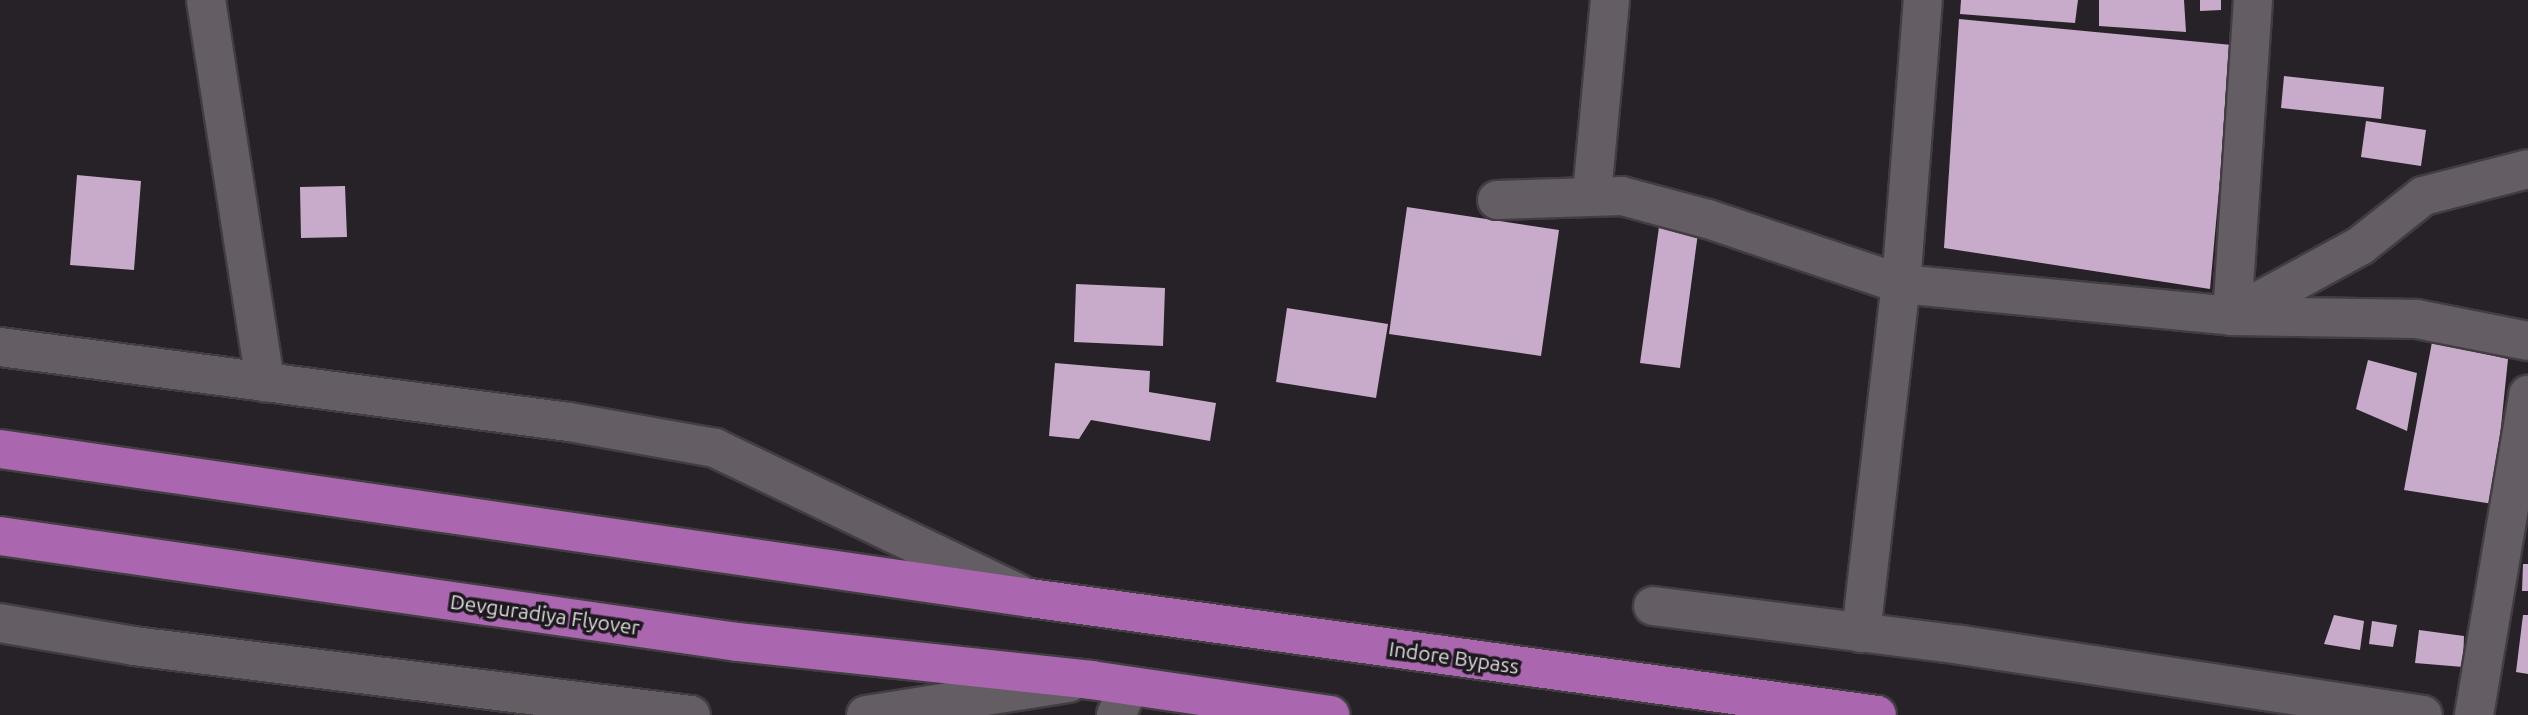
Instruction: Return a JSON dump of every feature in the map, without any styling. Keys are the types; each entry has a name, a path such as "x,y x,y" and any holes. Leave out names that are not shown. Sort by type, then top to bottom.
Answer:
{"highway":[{"path":"0,449 1030,598"},
{"name":"Devguradiya Flyover","path":"0,536 737,642 1091,680"},
{"name":"Indore Bypass","path":"1030,598 1877,715"},
{"path":"1091,680 1123,701 1330,715"}],"street":[{"path":"206,0 265,382"},
{"path":"1592,194 1610,0"},
{"path":"1861,633 1901,284 1923,0"},
{"path":"2232,316 2253,0"},
{"path":"2232,316 2360,246 2423,196 2528,169"},
{"path":"1497,200 1592,194 1622,196 1708,219 1901,284 2232,316 2417,319 2528,341"},
{"path":"0,347 569,422 715,448 1030,598"},
{"path":"2474,715 2523,462 2528,395"},
{"path":"1653,606 1861,633 2423,715"},
{"path":"0,623 134,646 691,715"},
{"path":"866,715 1091,680"}],"building":[{"path":"1961,0 2078,0 2075,23 1960,14"},
{"path":"2099,0 2184,0 2186,32 2099,26"},
{"path":"2200,0 2221,0 2221,10 2200,11"},
{"path":"1959,19 2232,45 2210,289 1944,248"},
{"path":"2284,76 2384,87 2381,119 2281,108"},
{"path":"2366,121 2426,130 2421,166 2361,157"},
{"path":"77,175 141,181 134,270 70,265"},
{"path":"345,186 347,237 301,238 300,187"},
{"path":"1407,207 1559,230 1541,356 1389,334"},
{"path":"1659,227 1698,233 1680,368 1640,363"},
{"path":"1076,284 1165,288 1163,346 1074,342"},
{"path":"1287,308 1388,324 1376,398 1276,382"},
{"path":"2432,342 2508,359 2493,504 2404,490"},
{"path":"2368,360 2417,373 2407,431 2356,409"},
{"path":"1055,363 1150,371 1149,392 1216,403 1210,441 1091,420 1079,439 1049,436"},
{"path":"2523,564 2528,564 2528,591 2522,591"},
{"path":"2334,615 2364,621 2360,650 2324,644"},
{"path":"2523,615 2528,615 2528,674 2516,672"},
{"path":"2372,621 2397,625 2393,647 2369,644"},
{"path":"2419,630 2464,636 2463,667 2415,663"}]}
